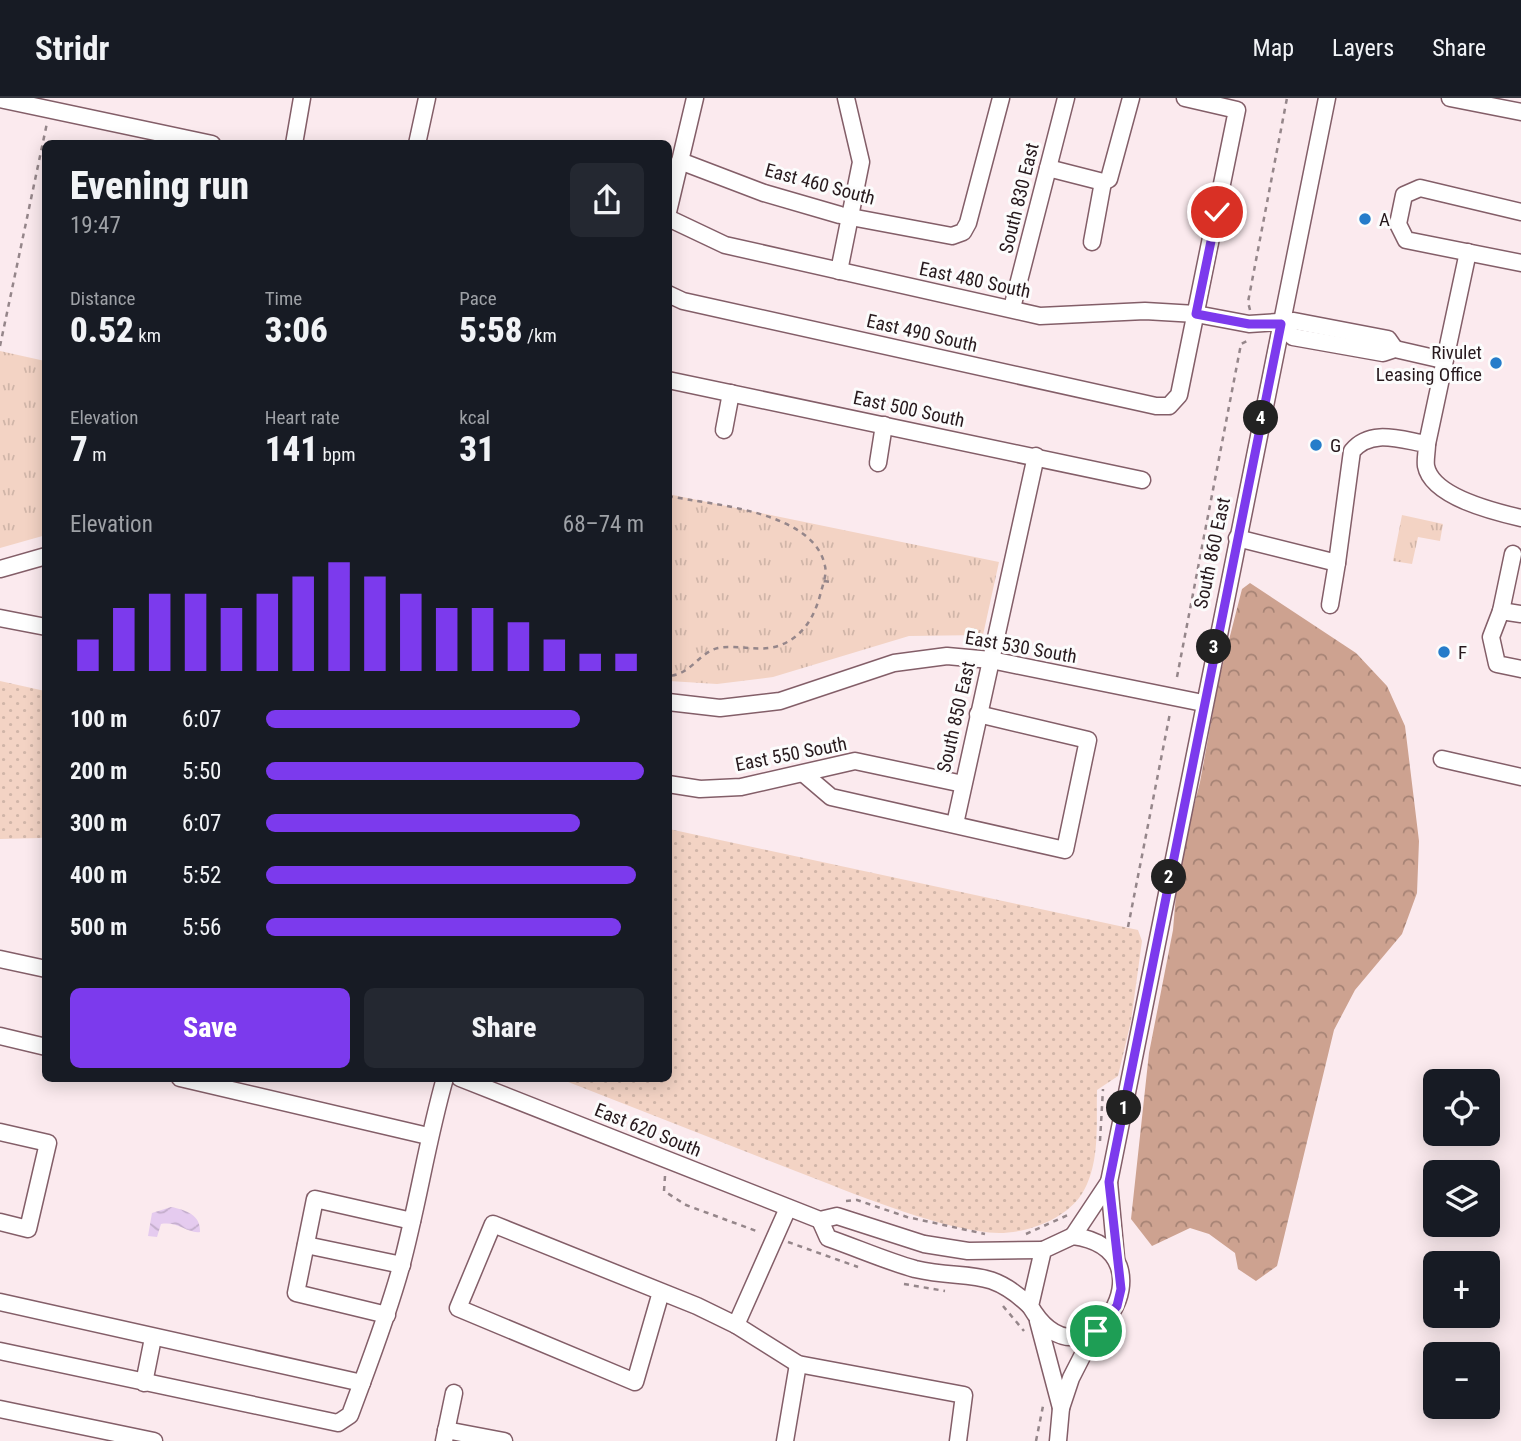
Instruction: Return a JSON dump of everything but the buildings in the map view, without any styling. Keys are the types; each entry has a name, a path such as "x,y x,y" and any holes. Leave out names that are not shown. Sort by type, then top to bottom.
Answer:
{"street":[{"path":"295,140 302,98"},
{"path":"418,140 427,98"},
{"path":"672,195 695,98"},
{"path":"839,271 861,162 846,98"},
{"name":"East 460 South","path":"680,161 764,193 850,217 952,236 963,232 968,223 1000,98"},
{"name":"South 830 East","path":"1012,307 1066,98"},
{"path":"1091,242 1131,98"},
{"path":"1185,98 1237,110 1196,314"},
{"name":"South 860 East","path":"1116,1258 1109,1182 1326,98"},
{"path":"1450,98 1521,112"},
{"path":"0,99 67,105 197,140"},
{"path":"1048,168 1106,181"},
{"path":"1521,212 1420,188 1404,195 1398,224 1406,240 1521,263"},
{"name":"East 480 South","path":"672,220 725,245 982,304 1012,307 1040,316 1145,311 1196,314 1249,324 1281,324"},
{"path":"1468,252 1443,360 1427,444 1426,466 1433,481 1477,508 1521,518"},
{"name":"East 490 South","path":"672,296 683,301 1156,406 1169,406 1179,396 1196,314"},
{"path":"1281,324 1293,337 1383,353 1395,349 1443,360"},
{"name":"East 500 South","path":"672,381 1142,480"},
{"path":"724,430 731,393"},
{"path":"878,463 884,425"},
{"path":"1330,605 1352,452 1360,442 1373,436 1427,444"},
{"name":"South 850 East","path":"955,824 1036,456"},
{"path":"1237,538 1337,563"},
{"path":"1513,554 1501,611 1491,637 1497,664 1521,669"},
{"path":"0,569 42,557"},
{"path":"1501,611 1521,614"},
{"path":"0,618 42,626"},
{"name":"East 530 South","path":"672,702 720,708 768,702 894,663 947,656 991,660 1203,703"},
{"path":"804,774 831,797 1065,849 1088,740 978,715"},
{"path":"1441,759 1521,776"},
{"name":"East 550 South","path":"672,785 700,789 741,787 855,761 963,784"},
{"path":"0,959 42,968"},
{"path":"0,1036 42,1046"},
{"path":"209,1082 428,1136"},
{"path":"0,1351 338,1423 350,1415 387,1315 412,1221 428,1136 444,1082"},
{"name":"East 620 South","path":"470,1082 820,1220 837,1216 924,1244 968,1251 1043,1250"},
{"path":"0,1132 48,1143 28,1229 0,1222"},
{"name":"South 860 East","path":"1073,1236 1109,1182"},
{"path":"387,1315 296,1293 315,1199 412,1221"},
{"path":"736,1325 788,1208"},
{"name":"East 620 South","path":"820,1220 828,1238 914,1268 982,1276 999,1281 1033,1311"},
{"path":"660,1292 635,1382 458,1308 493,1224 660,1292 736,1325 798,1364 964,1395 958,1441"},
{"path":"1058,1441 1061,1408 1071,1378 1096,1331 1108,1319 1120,1297 1116,1258 1104,1246 1089,1238 1073,1236 1043,1250 1033,1311 1061,1408"},
{"path":"306,1245 401,1265"},
{"path":"0,1302 362,1383"},
{"path":"1033,1311 1049,1330 1064,1336 1081,1338 1096,1331"},
{"path":"144,1383 153,1338"},
{"path":"785,1441 798,1364"},
{"path":"454,1393 445,1436 504,1441"},
{"path":"0,1409 108,1436 154,1441"}],"path":[{"path":"1250,310 1248,302 1287,98"},
{"path":"44,140 48,119"},
{"path":"0,346 42,147"},
{"path":"1177,677 1241,344 1247,341"},
{"path":"672,497 789,523 817,547 825,565 824,581 815,614 801,631 781,645 713,649 686,672 672,675"},
{"path":"824,581 831,582"},
{"path":"1128,927 1170,713"},
{"path":"1099,1151 1103,1089"},
{"path":"664,1191 686,1205 751,1230"},
{"path":"857,1200 907,1217 990,1235"},
{"path":"1019,1235 1040,1230 1073,1210"},
{"path":"794,1244 862,1269"},
{"path":"897,1281 918,1288 954,1291"},
{"path":"997,1300 1011,1314 1028,1340"},
{"path":"1037,1441 1044,1400"}],"green space":[{"path":"0,351 42,360 42,536 0,548"},
{"path":"672,495 999,562 983,635 909,636 773,677 717,684 672,681"},
{"path":"1402,515 1443,524 1440,541 1418,537 1412,564 1393,561"},
{"path":"1250,583 1356,653 1387,686 1405,726 1419,841 1417,893 1402,934 1355,990 1334,1030 1277,1266 1256,1281 1238,1269 1235,1253 1209,1234 1190,1228 1152,1246 1131,1219 1149,1053 1173,930 1178,870 1200,782 1219,679 1242,589"},
{"path":"0,681 42,690 42,838 0,839"},
{"path":"672,830 1138,930 1142,941 1131,1021 1118,1076 1097,1090 1094,1160 1086,1186 1072,1206 1043,1224 1021,1231 999,1233 930,1220 854,1194 568,1082 672,1082"}],"water":[{"path":"171,1207 195,1217 200,1232 173,1224 161,1224 157,1237 148,1236 152,1213"}],"place":[{"name":"A","path":"1365,219"},
{"name":"Rivulet Leasing Office","path":"1496,363"},
{"name":"G","path":"1316,445"},
{"name":"F","path":"1444,652"}],"route":[{"path":"1096,1331 1108,1319 1120,1297 1120,1273 1116,1258 1109,1182 1281,324 1249,324 1196,314 1217,212"}]}
